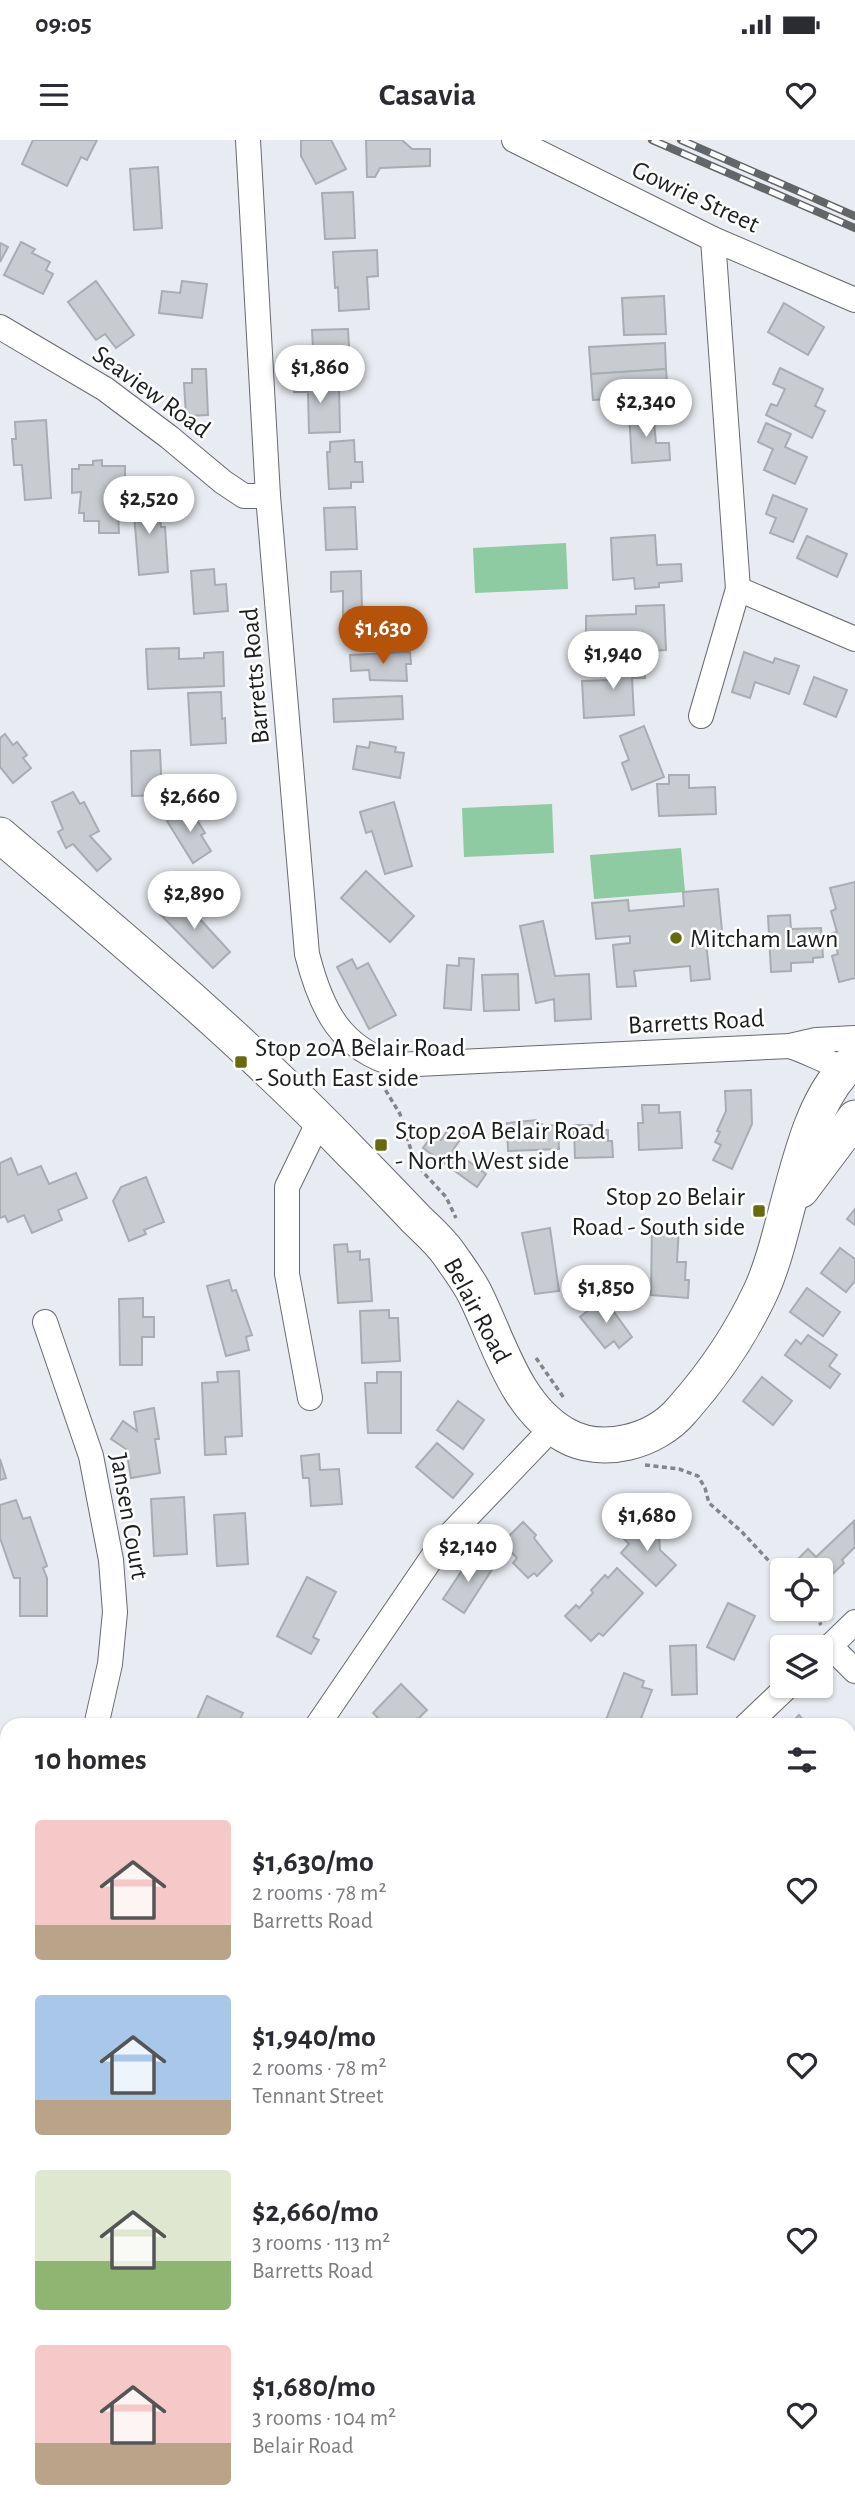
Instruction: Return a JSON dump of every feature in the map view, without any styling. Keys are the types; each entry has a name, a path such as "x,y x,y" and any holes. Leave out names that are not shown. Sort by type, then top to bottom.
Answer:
{"main road":[{"name":"Belair Road","path":"0,835 242,1044 320,1119 446,1249 472,1289 523,1397 559,1413 567,1437 592,1446 607,1447 648,1436 679,1414 728,1352 762,1289 787,1213 806,1141 819,1109 852,1059"},
{"name":"Belair Road","path":"787,1213 812,1172 855,1118"}],"street":[{"name":"Barretts Road","path":"248,140 268,496 307,954 316,988 330,1015 350,1042 374,1059 397,1065 790,1046 807,1051 824,1062 852,1059"},
{"name":"Gowrie Street","path":"514,140 713,239 855,300"},
{"path":"701,716 738,589 713,239"},
{"name":"Seaview Road","path":"0,327 105,389 244,496 268,496"},
{"path":"738,589 855,639"},
{"path":"310,1398 287,1273 287,1187 320,1119"},
{"name":"Jansen Court","path":"44,1322 91,1456 111,1560 115,1612 111,1651 98,1718"},
{"path":"322,1718 442,1543 559,1413"},
{"path":"833,1644 855,1622"},
{"path":"833,1656 855,1671"},
{"path":"754,1718 775,1698"}],"path":[{"path":"373,1081 383,1086 400,1114 410,1147 421,1170 446,1197 461,1228 446,1249"},
{"path":"531,1348 559,1413"},
{"path":"607,1447 629,1461 656,1468 679,1469 698,1476 709,1503 741,1531 770,1562"}],"green space":[{"path":"566,543 568,589 475,593 473,548"},
{"path":"552,804 554,853 464,857 462,808"},
{"path":"681,848 685,892 594,899 590,855"}],"building":[{"path":"33,140 97,140 87,160 81,157 67,186 22,164"},
{"path":"301,140 331,140 346,169 316,184 301,156"},
{"path":"366,140 402,140 412,149 430,149 430,166 380,168 375,177 367,177"},
{"path":"158,167 162,228 134,230 130,169"},
{"path":"353,192 355,238 325,239 322,193"},
{"path":"21,242 35,249 32,253 50,262 46,270 53,274 43,294 4,275"},
{"path":"0,243 8,247 0,262"},
{"path":"377,250 378,276 367,277 369,309 339,311 333,252"},
{"path":"96,281 134,335 116,348 105,334 96,340 68,302"},
{"path":"182,281 207,284 202,318 159,313 162,291 180,293"},
{"path":"664,296 666,334 624,335 622,298"},
{"path":"784,303 824,327 808,355 768,332"},
{"path":"348,329 350,365 314,367 312,330"},
{"path":"665,343 666,369 591,374 589,347"},
{"path":"780,368 823,389 815,406 825,411 812,438 766,415 771,404 777,406 785,389 773,384"},
{"path":"192,369 206,369 208,415 186,416 184,383 192,383"},
{"path":"666,369 668,396 593,400 591,374"},
{"path":"318,376 318,388 339,387 340,432 309,433 308,392 294,392 293,377"},
{"path":"653,411 656,443 669,443 670,460 632,463 629,413"},
{"path":"46,420 51,498 25,500 22,465 14,465 12,439 16,439 15,422"},
{"path":"766,423 791,434 785,447 807,457 795,484 764,470 773,449 758,442"},
{"path":"354,440 355,462 362,462 363,482 351,482 351,488 329,489 327,452 330,452 330,442"},
{"path":"102,460 102,466 125,466 125,487 116,487 117,496 125,496 126,513 118,513 119,533 99,533 99,521 84,521 84,513 79,513 81,492 72,493 72,469 79,469 79,465 93,465 93,461"},
{"path":"149,489 150,510 159,509 161,527 165,527 168,572 139,575 132,490"},
{"path":"773,495 807,509 793,542 770,533 776,518 766,514"},
{"path":"355,507 357,549 326,550 324,508"},
{"path":"655,535 657,565 681,564 682,581 635,589 634,578 613,580 611,538"},
{"path":"807,536 847,554 837,577 797,558"},
{"path":"214,569 215,585 226,584 228,611 194,614 191,571"},
{"path":"361,571 362,610 371,642 352,647 343,616 343,591 331,592 331,572"},
{"path":"664,605 666,650 632,652 631,642 619,642 619,653 596,654 596,636 586,637 586,616 636,614 636,606"},
{"path":"179,648 179,659 204,658 204,653 223,652 224,686 148,689 146,649"},
{"path":"410,652 411,664 406,664 407,681 370,680 369,670 351,671 350,655"},
{"path":"744,652 773,663 775,658 799,666 789,694 755,682 750,698 732,692"},
{"path":"644,659 645,678 632,678 634,715 584,718 582,681 611,680 610,661"},
{"path":"814,677 847,690 836,717 804,704"},
{"path":"221,692 226,743 191,745 188,693"},
{"path":"402,696 403,719 334,722 333,699"},
{"path":"644,726 664,777 632,790 622,763 629,760 620,736"},
{"path":"5,734 13,745 17,742 27,755 23,758 31,768 13,783 0,767 0,738"},
{"path":"370,742 396,747 395,752 404,753 400,778 353,769 357,746 369,748"},
{"path":"160,750 162,795 132,796 131,751"},
{"path":"669,775 689,775 689,788 715,787 716,814 659,816 657,784 669,784"},
{"path":"73,792 80,804 84,802 99,831 90,836 111,859 97,871 73,844 66,848 58,832 63,829 52,802"},
{"path":"394,802 412,866 385,874 372,831 366,833 360,812"},
{"path":"189,807 205,833 201,835 211,851 193,863 167,821"},
{"path":"366,871 414,916 390,942 341,898"},
{"path":"855,882 855,978 839,982 832,956 838,954 832,933 837,932 831,911 836,909 830,888"},
{"name":"Mitcham Lawn","path":"718,889 723,941 706,942 710,979 691,981 690,966 634,971 636,986 617,987 613,945 630,943 630,936 596,939 592,903 628,900 629,911 684,906 683,892"},
{"path":"178,895 230,952 213,968 159,913"},
{"path":"790,915 791,929 821,928 823,957 813,958 813,962 791,963 791,971 771,972 768,916"},
{"path":"543,921 555,976 589,974 591,1019 555,1021 554,999 536,1003 520,926"},
{"path":"459,958 474,959 471,1010 444,1008 447,965 459,966"},
{"path":"352,959 357,969 368,963 396,1015 369,1029 337,967"},
{"path":"518,974 519,1010 484,1011 482,975"},
{"path":"751,1090 752,1124 732,1169 713,1160 721,1145 715,1142 726,1111 725,1091"},
{"path":"642,1105 659,1105 659,1113 680,1112 682,1148 639,1150 638,1123 643,1123"},
{"path":"536,1120 536,1124 542,1126 558,1125 559,1149 508,1151 507,1123"},
{"path":"451,1125 464,1134 453,1150 486,1174 477,1187 423,1148 433,1134 441,1140"},
{"path":"574,1125 592,1125 593,1130 608,1130 613,1157 575,1158"},
{"path":"11,1158 18,1175 41,1166 49,1184 76,1173 87,1198 58,1210 62,1220 32,1233 24,1215 8,1222 5,1216 0,1218 0,1163"},
{"path":"146,1177 164,1222 144,1230 146,1234 129,1241 113,1201 121,1187"},
{"path":"855,1209 855,1225 847,1219"},
{"path":"652,1224 679,1226 677,1262 686,1262 688,1298 651,1295"},
{"path":"550,1228 559,1291 535,1294 522,1233"},
{"path":"347,1244 348,1252 360,1251 360,1260 369,1259 372,1301 338,1303 334,1245"},
{"path":"840,1248 855,1259 855,1281 846,1292 821,1273"},
{"path":"229,1280 232,1291 236,1290 252,1335 246,1337 249,1350 226,1356 207,1286"},
{"path":"807,1288 840,1312 823,1336 790,1312"},
{"path":"143,1298 143,1317 154,1317 154,1337 142,1337 142,1365 120,1365 119,1299"},
{"path":"604,1298 632,1337 619,1348 614,1341 605,1348 580,1317"},
{"path":"389,1310 389,1318 398,1318 400,1361 362,1363 360,1311"},
{"path":"808,1335 837,1355 829,1366 840,1374 830,1388 785,1355 796,1340 801,1344"},
{"path":"239,1371 242,1436 225,1437 226,1454 205,1455 202,1383 218,1382 217,1372"},
{"path":"377,1372 401,1372 401,1433 368,1433 365,1383 377,1383"},
{"path":"762,1377 792,1401 773,1425 743,1401"},
{"path":"458,1401 484,1420 463,1449 437,1430"},
{"path":"154,1408 159,1439 155,1439 160,1473 131,1478 126,1449 111,1439 123,1421 137,1431 134,1412"},
{"path":"437,1443 473,1474 453,1498 416,1467"},
{"path":"319,1454 320,1470 339,1469 342,1504 311,1506 309,1478 303,1478 301,1456"},
{"path":"0,1459 6,1478 0,1480"},
{"path":"184,1497 187,1554 154,1556 151,1499"},
{"path":"16,1500 23,1519 30,1517 47,1566 43,1568 47,1578 47,1616 20,1616 20,1578 14,1578 0,1538 0,1505"},
{"path":"245,1513 248,1564 217,1566 214,1515"},
{"path":"640,1519 659,1536 660,1550 676,1565 656,1586 621,1553 629,1544 623,1538"},
{"path":"854,1521 855,1547 833,1574 833,1558 799,1558 808,1549 816,1557"},
{"path":"523,1522 536,1535 534,1538 552,1561 537,1576 534,1573 528,1578 513,1563 517,1558 502,1543"},
{"path":"473,1554 493,1568 464,1613 443,1599"},
{"path":"617,1568 643,1593 603,1636 599,1633 591,1641 565,1616 576,1605 579,1608 605,1575 608,1578"},
{"path":"307,1577 336,1592 313,1637 319,1640 311,1654 277,1636"},
{"path":"728,1603 755,1616 734,1660 707,1647"},
{"path":"696,1645 697,1694 672,1695 670,1646"},
{"path":"624,1673 644,1681 642,1687 652,1690 641,1718 607,1718"},
{"path":"401,1684 427,1710 419,1718 378,1718 373,1713"},
{"path":"207,1696 243,1713 241,1718 197,1718"}],"railway":[{"path":"652,140 855,228"},
{"path":"681,140 855,216"}],"place":[{"name":"Mitcham Lawn","path":"676,938"},
{"name":"Stop 20A Belair Road - South East side","path":"241,1062"},
{"name":"Stop 20A Belair Road - North West side","path":"381,1145"},
{"name":"Stop 20 Belair Road - South side","path":"759,1211"}]}
